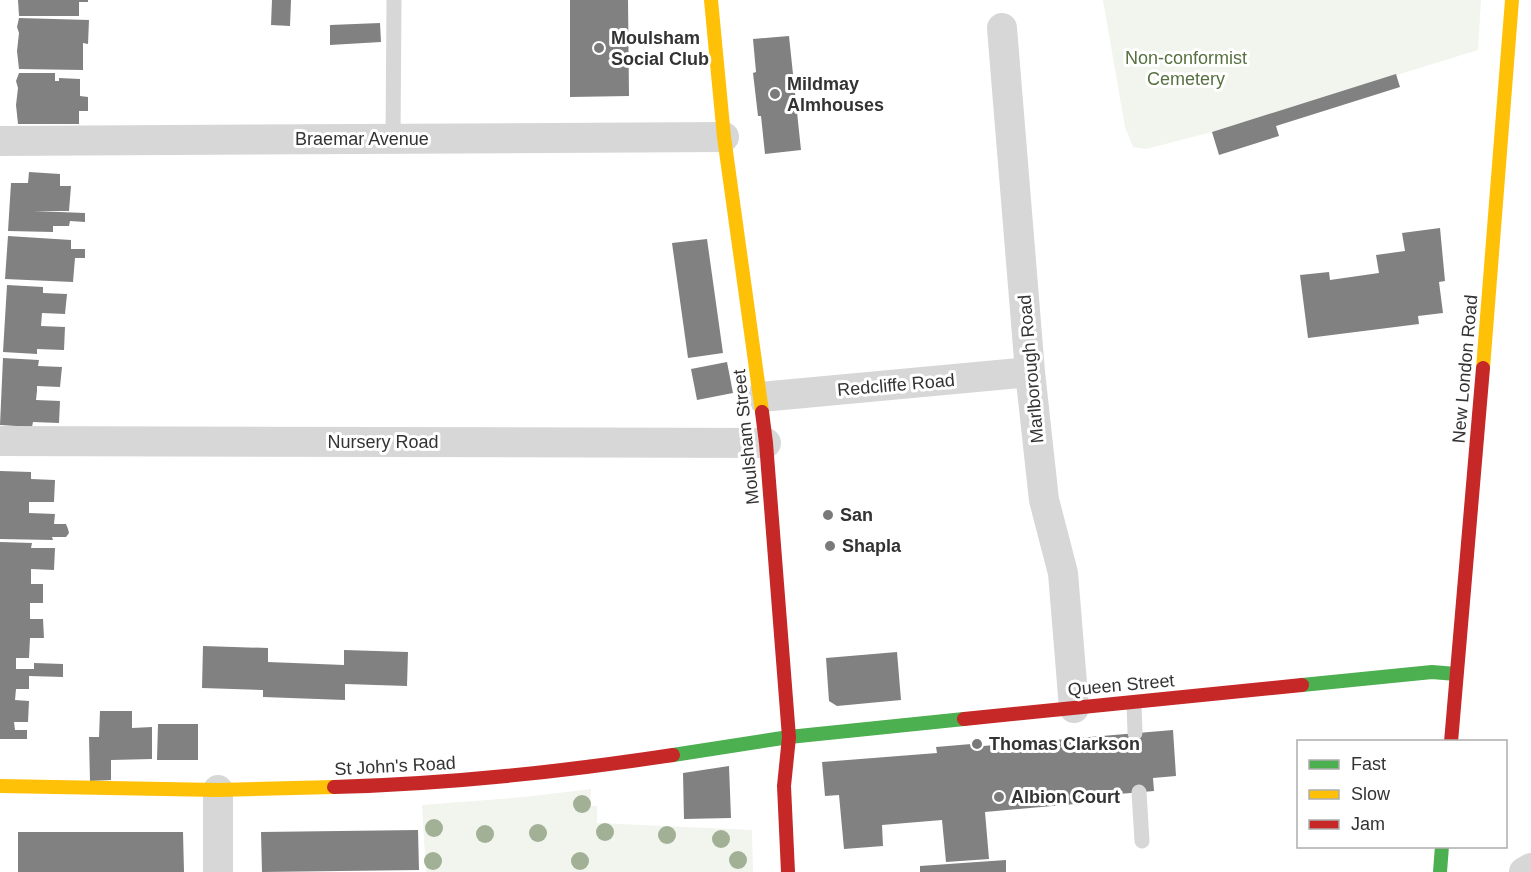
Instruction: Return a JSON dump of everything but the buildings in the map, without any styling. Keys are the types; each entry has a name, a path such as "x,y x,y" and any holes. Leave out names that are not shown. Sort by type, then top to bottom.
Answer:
{"street":[{"name":"Moulsham Street","path":"711,0 724,137 766,442 789,737 783,786 788,872"},
{"name":"New London Road","path":"1451,740 1512,0"},
{"name":"Marlborough Road","path":"1002,28 1030,372 1044,500 1063,573 1074,708"},
{"name":"Braemar Avenue","path":"0,141 724,137"},
{"name":"Redcliffe Road","path":"761,398 1030,372"},
{"name":"Nursery Road","path":"0,441 766,442"},
{"name":"Queen Street","path":"789,737 1432,672 1456,675"},
{"name":"St John's Road","path":"0,786 218,790 374,786 571,770 789,737"},
{"path":"218,790 218,872"},
{"path":"1440,872 1442,848"},
{"path":"1524,872 1531,868"}],"lane":[{"path":"393,139 394,0"},
{"path":"1134,703 1135,733"},
{"path":"1139,792 1142,841"}],"green space":[{"name":"Non-conformist Cemetery","path":"1103,0 1481,0 1478,50 1212,132 1146,149 1133,147 1125,127"},
{"path":"591,789 590,806 597,806 597,823 752,830 753,872 426,872 422,805"}],"traffic: fast":[{"path":"1302,685 1432,672 1456,674"},
{"path":"673,755 789,737 964,719"},
{"path":"1440,872 1442,848"}],"traffic: slow":[{"path":"711,0 724,137 762,412"},
{"path":"1483,368 1512,0"},
{"path":"0,786 218,790 334,787"}],"traffic: jam":[{"path":"1451,740 1483,368"},
{"path":"762,412 789,737 784,786 788,872"},
{"path":"964,719 1302,685"},
{"path":"334,787 504,776 673,755"}],"place":[{"name":"Moulsham Social Club","path":"599,48"},
{"name":"Mildmay Almhouses","path":"775,94"},
{"name":"San","path":"828,515"},
{"name":"Shapla","path":"830,546"},
{"name":"Thomas Clarkson","path":"977,744"},
{"name":"Albion Court","path":"999,797"}]}
